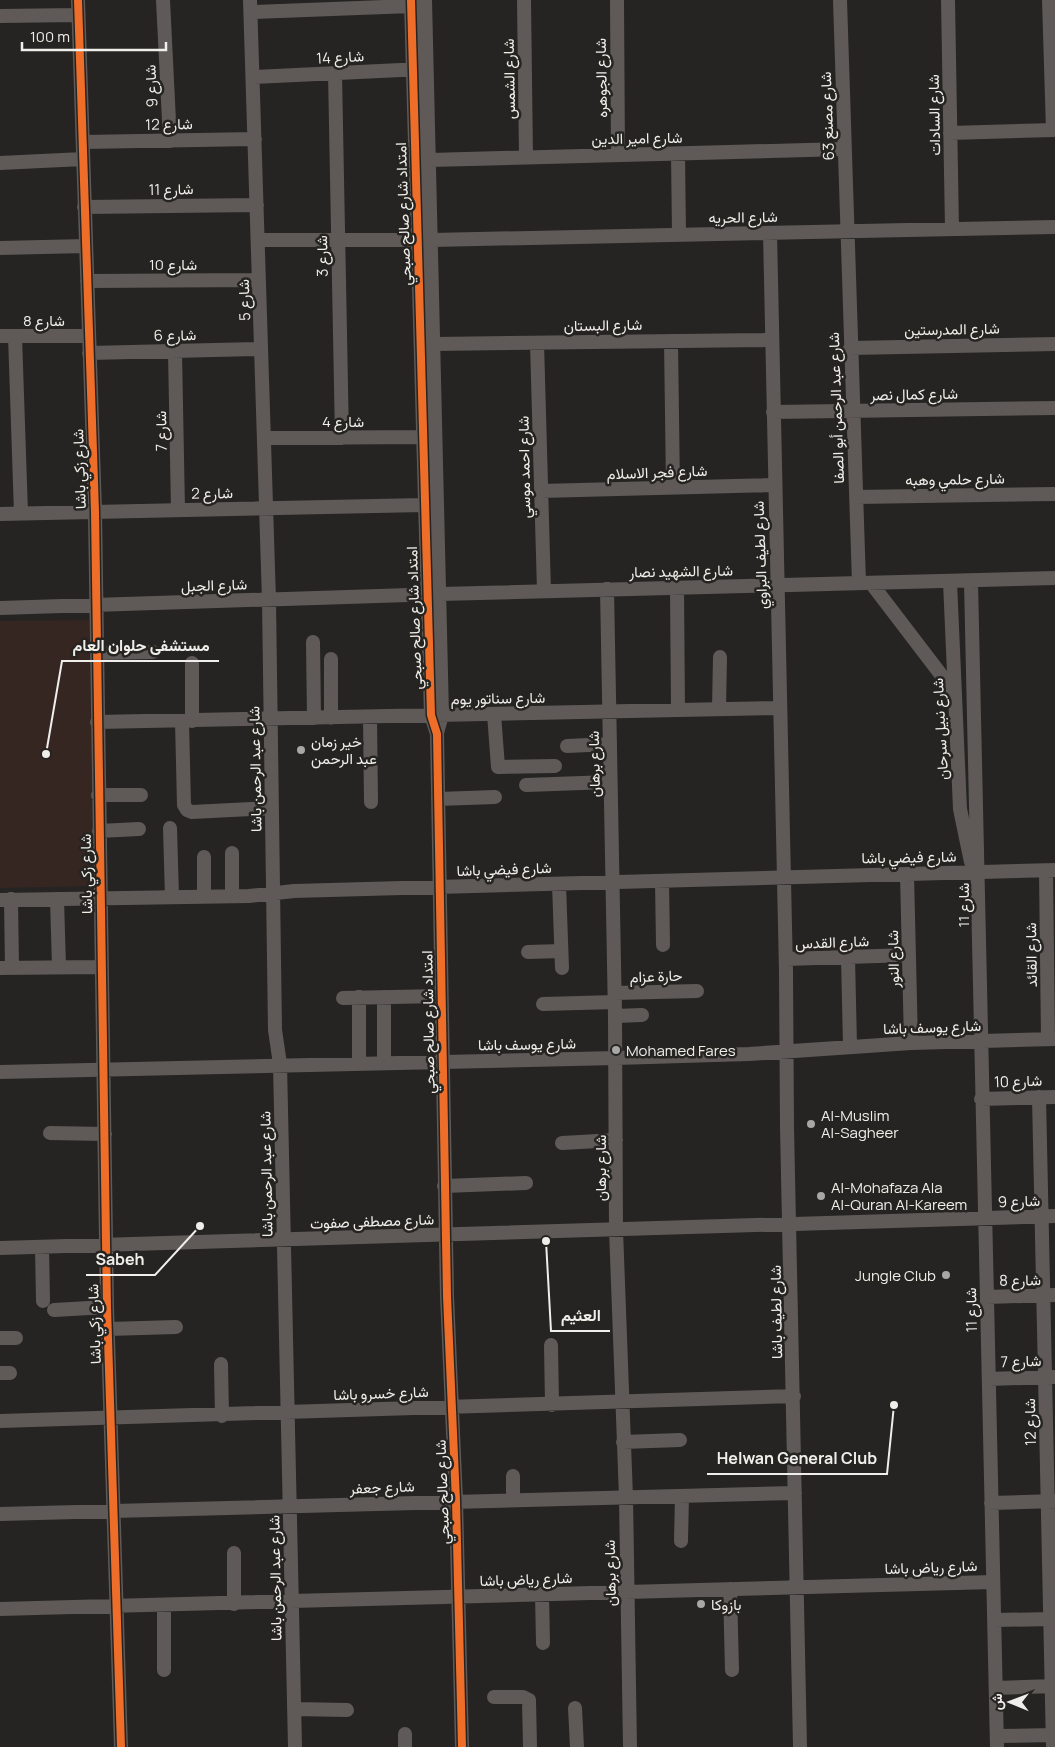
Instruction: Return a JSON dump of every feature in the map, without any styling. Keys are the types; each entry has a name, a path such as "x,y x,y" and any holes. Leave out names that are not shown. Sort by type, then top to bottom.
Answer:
{"street":[{"name":"شارع زكي باشا","path":"78,0 94,512 107,1307 112,1417 115,1607 121,1747"},
{"name":"شارع 9","path":"163,0 170,141"},
{"name":"امتداد شارع صالح صبحي","path":"425,0 430,160 425,240 422,437 424,506 434,594"},
{"name":"شارع الشمس","path":"524,0 526,157"},
{"name":"شارع الجوهره","path":"617,0 618,155"},
{"name":"شارع مصنع 63","path":"840,0 846,231"},
{"name":"شارع السادات","path":"948,0 952,229"},
{"path":"950,133 1054,130 1049,0"},
{"path":"251,6 411,3"},
{"name":"امتداد شارع صالح صبحي","path":"411,3 413,69 434,344 434,594 446,1235"},
{"name":"شارع 5","path":"251,6 269,600"},
{"path":"0,16 78,15"},
{"name":"شارع 14","path":"254,77 428,68"},
{"name":"شارع 3","path":"335,73 342,438"},
{"name":"شارع 12","path":"83,142 255,139"},
{"name":"شارع امير الدين","path":"430,160 844,150"},
{"path":"678,154 679,235"},
{"path":"0,163 83,159"},
{"name":"شارع 11","path":"84,207 257,205"},
{"name":"شارع الحريه","path":"425,240 1055,227"},
{"name":"شارع عبد الرحمن أبو الصفا","path":"846,231 856,497 865,583"},
{"name":"شارع لطيف البراوي","path":"770,233 784,876"},
{"path":"258,240 425,240"},
{"path":"0,248 86,246"},
{"name":"شارع 10","path":"87,281 260,280"},
{"name":"شارع 8","path":"0,336 88,336"},
{"path":"15,336 21,514"},
{"name":"شارع البستان","path":"434,344 771,340"},
{"path":"671,341 673,488"},
{"name":"شارع احمد موسي","path":"537,342 544,591"},
{"name":"شارع المدرستين","path":"850,348 1055,344"},
{"name":"شارع 6","path":"89,353 261,349"},
{"name":"شارع 7","path":"175,352 178,510"},
{"name":"شارع كمال نصر","path":"773,412 1055,408"},
{"name":"شارع 4","path":"264,438 422,437"},
{"name":"شارع فجر الاسلام","path":"541,491 774,485"},
{"name":"شارع حلمي وهبه","path":"856,497 1055,494"},
{"name":"شارع 2","path":"0,514 424,506"},
{"name":"شارع الشهيد نصار","path":"434,594 971,582 1055,578"},
{"name":"شارع نبيل سرحان","path":"950,582 961,814 975,873"},
{"path":"971,582 975,873"},
{"path":"865,583 955,693"},
{"path":"677,588 678,710"},
{"name":"شارع برهان","path":"607,589 616,1058 616,1230 626,1497 626,1592 630,1747"},
{"name":"شارع الجبل","path":"0,608 434,594"},
{"name":"شارع عبد الرحمن باشا","path":"269,600 275,1030 280,1064 295,1747"},
{"path":"313,642 314,718"},
{"path":"953,652 973,651"},
{"path":"96,653 153,652"},
{"path":"719,709 720,657"},
{"path":"331,659 331,718"},
{"path":"192,663 187,721 184,805 186,810 192,812 272,808"},
{"name":"شارع سناتور يوم","path":"97,722 780,708"},
{"path":"494,714 498,767 555,766"},
{"path":"370,717 377,772 371,802"},
{"path":"567,746 610,744"},
{"path":"526,785 610,782"},
{"path":"98,795 141,795"},
{"path":"438,799 495,797"},
{"path":"170,828 172,897"},
{"path":"99,831 139,829"},
{"path":"232,853 232,896"},
{"path":"204,857 204,896"},
{"name":"شارع فيضي باشا","path":"5,899 232,896 273,893 784,876 1050,870"},
{"name":"شارع القائد","path":"1050,870 1052,1039"},
{"name":"شارع 11","path":"975,873 997,1741"},
{"name":"شارع النور","path":"908,874 911,1043"},
{"name":"شارع لطيف باشا","path":"784,876 800,1747"},
{"path":"662,881 663,945"},
{"path":"560,884 562,968"},
{"path":"5,899 6,968 100,967"},
{"path":"57,899 59,967"},
{"path":"528,952 561,952"},
{"name":"شارع القدس","path":"786,959 909,955"},
{"path":"848,957 850,1046"},
{"name":"حارة عزام","path":"543,1004 697,991"},
{"path":"343,998 441,996"},
{"path":"358,997 359,1063"},
{"path":"384,997 384,1063"},
{"path":"615,1016 642,1016"},
{"name":"شارع يوسف باشا","path":"0,1072 103,1068 616,1058 787,1051 911,1043 1052,1039"},
{"name":"شارع 12","path":"1039,1097 1048,1216 1054,1739"},
{"name":"شارع 10","path":"981,1099 1055,1097"},
{"path":"50,1133 105,1134"},
{"path":"562,1144 616,1140"},
{"path":"444,1186 526,1183"},
{"name":"شارع 9","path":"985,1218 1048,1216"},
{"name":"شارع مصطفى صفوت","path":"0,1248 985,1218"},
{"name":"شارع صالح صبحي","path":"446,1235 456,1501 462,1747"},
{"path":"42,1247 49,1306 107,1307"},
{"name":"شارع 8","path":"987,1297 1049,1295"},
{"path":"108,1329 176,1327"},
{"path":"0,1338 16,1338"},
{"path":"551,1345 552,1405"},
{"path":"221,1364 222,1416"},
{"name":"شارع 7","path":"989,1379 1050,1377"},
{"name":"شارع خسرو باشا","path":"0,1421 222,1416 288,1412 794,1396"},
{"path":"623,1442 680,1440"},
{"path":"512,1476 513,1500"},
{"name":"شارع جعفر","path":"0,1514 795,1493"},
{"path":"681,1541 682,1496"},
{"path":"992,1503 1052,1501"},
{"path":"234,1553 234,1604"},
{"name":"شارع رياض باشا","path":"0,1609 993,1582"},
{"path":"730,1589 732,1670"},
{"path":"542,1594 542,1644"},
{"path":"164,1606 164,1670"},
{"path":"994,1620 1053,1619"},
{"path":"996,1688 1054,1686"},
{"path":"494,1697 528,1698 530,1703 530,1747"},
{"path":"575,1708 577,1747"},
{"path":"294,1709 347,1710"},
{"path":"997,1741 1054,1739"}],"shaded area":[{"path":"89,620 94,886 0,888 0,621"}],"cycle path":[{"path":"78,0 95,512 107,1307 121,1747"},
{"path":"411,0 431,715 437,734 447,1296 456,1501 462,1747"}],"place":[{"name":"خير زمان عبد الرحمن","path":"301,750"},
{"name":"مستشفى حلوان العام","path":"46,754"},
{"name":"Mohamed Fares","path":"616,1050"},
{"name":"Al-Muslim Al-Sagheer","path":"811,1124"},
{"name":"Al-Mohafaza Ala Al-Quran Al-Kareem","path":"821,1196"},
{"name":"Sabeh","path":"200,1226"},
{"name":"العثيم","path":"546,1241"},
{"name":"Jungle Club","path":"946,1275"},
{"name":"Helwan General Club","path":"894,1405"},
{"name":"بازوكا","path":"701,1604"}]}
